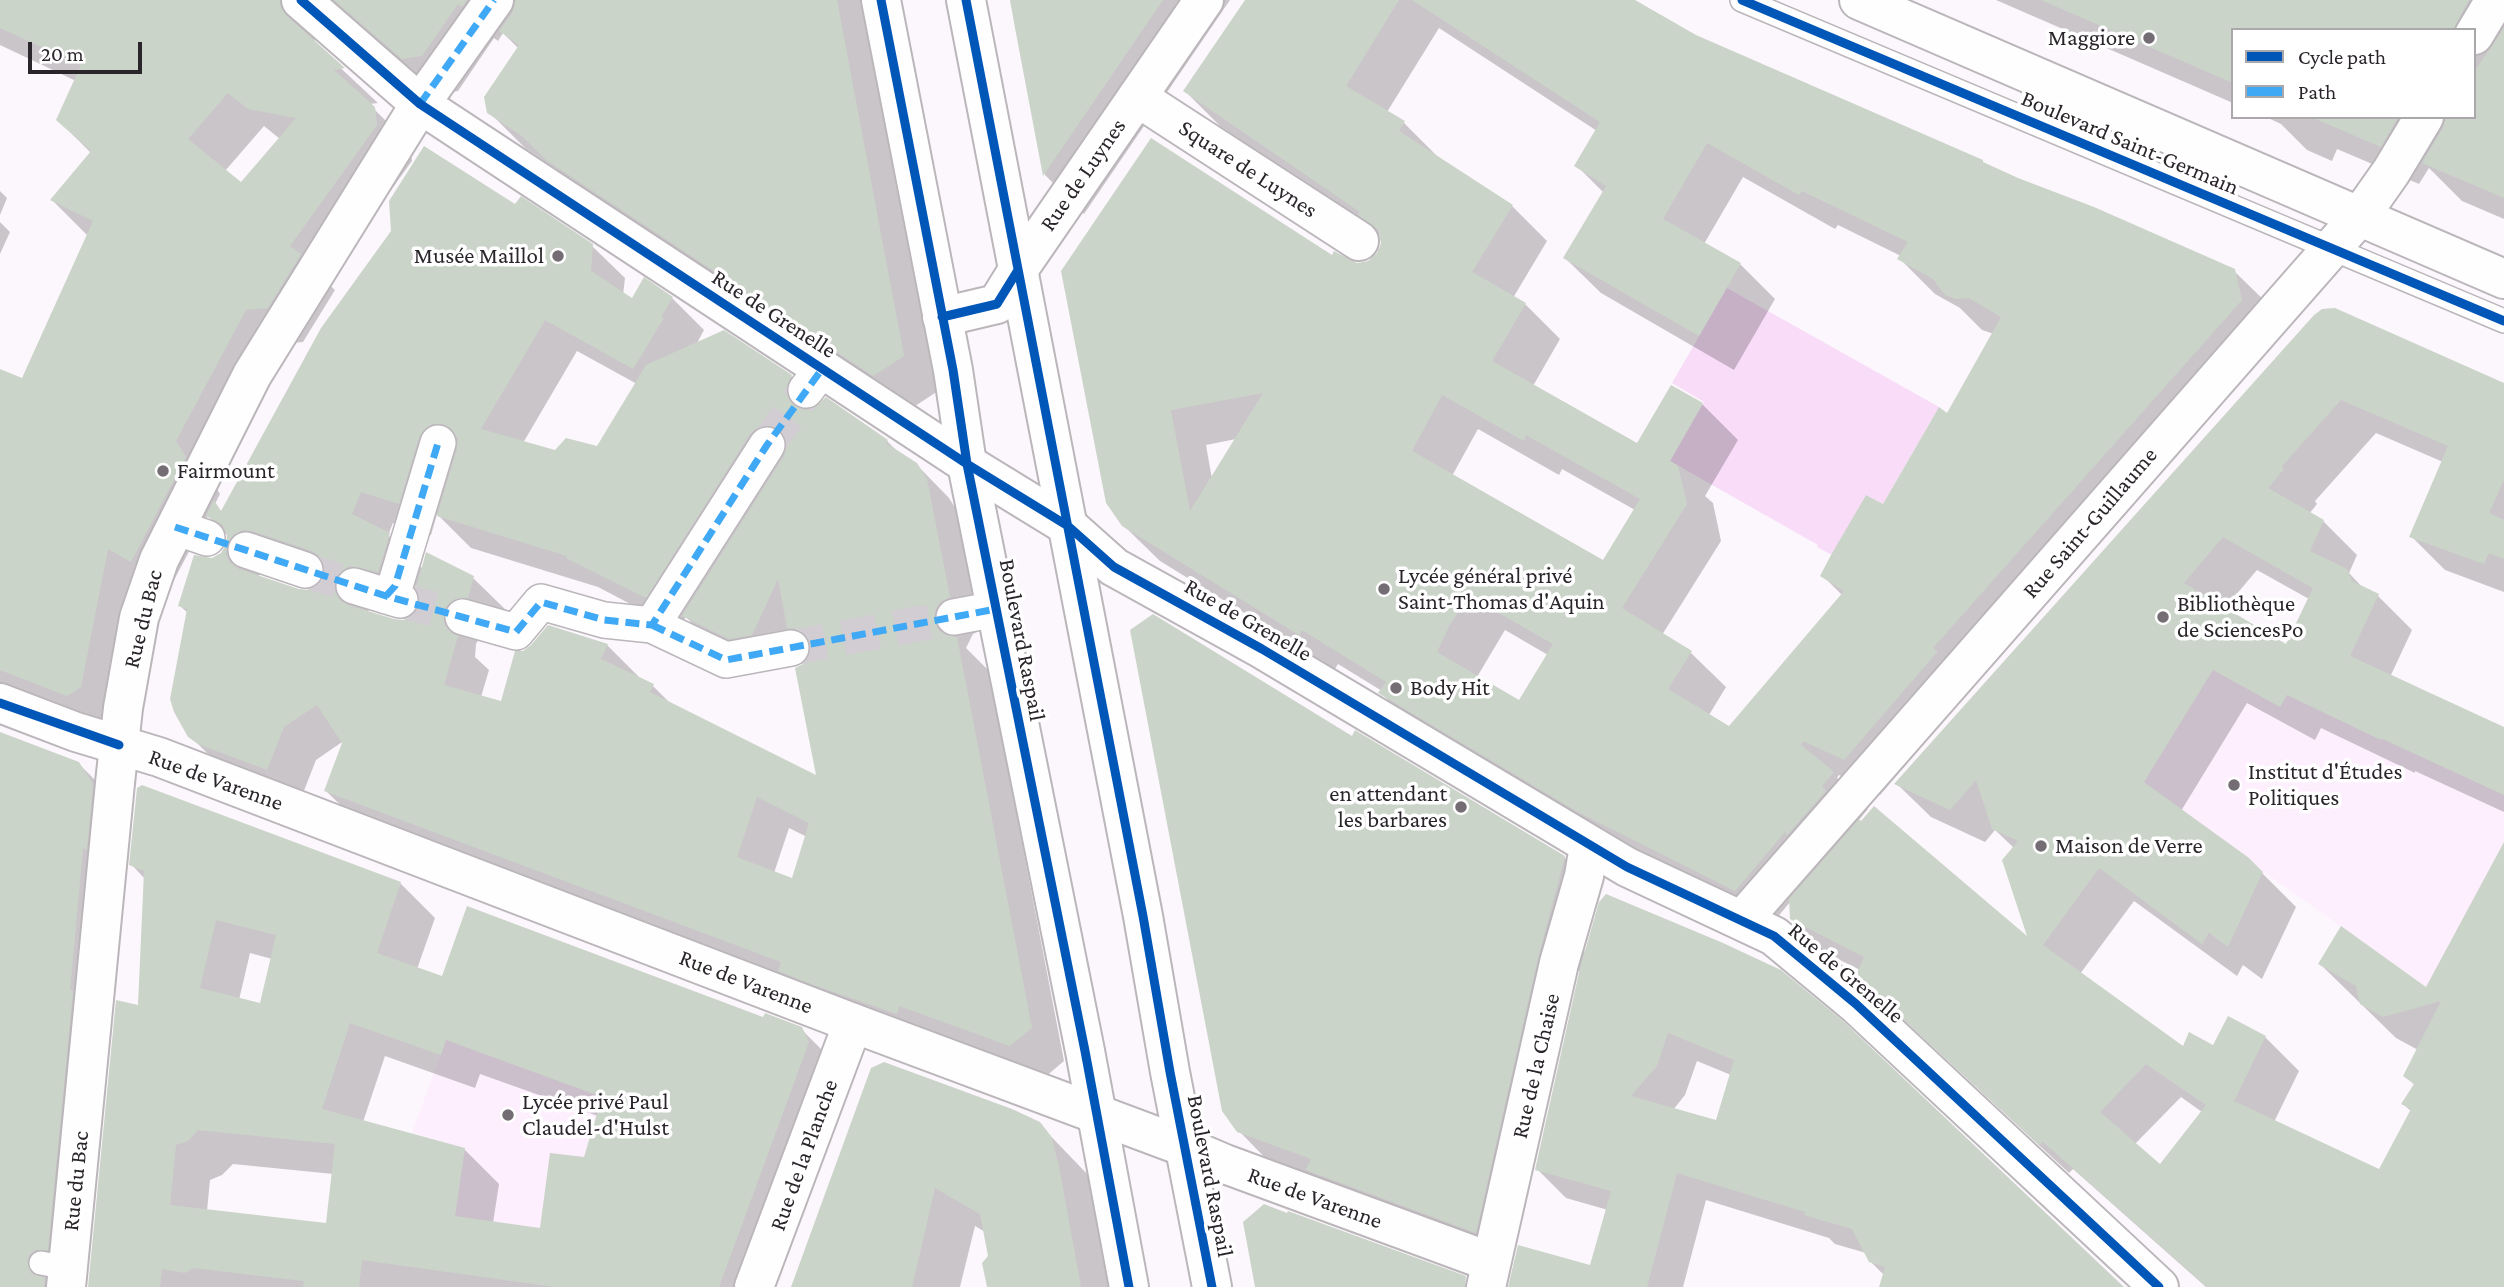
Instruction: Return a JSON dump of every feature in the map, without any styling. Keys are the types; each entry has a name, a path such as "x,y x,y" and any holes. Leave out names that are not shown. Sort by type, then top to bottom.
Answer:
{"street":[{"name":"Rue de Grenelle","path":"301,0 420,104 814,380 967,464 1068,526 1114,567 1262,649 1589,846 1627,867 1774,936 1856,1004 2159,1287"},
{"name":"Rue du Bac","path":"58,1273 123,708 139,618 159,560 191,533 252,375 420,104 494,0"},
{"name":"Boulevard Raspail","path":"881,0 953,370 967,464 1129,1287"},
{"name":"Boulevard Raspail","path":"966,0 1212,1287"},
{"name":"Rue de Luynes","path":"942,317 998,304 1017,270 1204,0"},
{"name":"Boulevard Saint-Germain","path":"1859,0 2504,279"},
{"path":"2476,32 2495,0"},
{"name":"Square de Luynes","path":"1137,97 1359,241"},
{"name":"Rue Saint-Guillaume","path":"1742,920 2360,216 2391,172 2423,119"},
{"path":"380,594 395,586 438,443"},
{"path":"652,625 767,445"},
{"path":"246,550 305,570"},
{"path":"463,617 516,632 541,602 604,620 652,625 726,660 791,648"},
{"path":"954,617 996,609"},
{"name":"Rue de Varenne","path":"0,703 198,772 1185,1147 1489,1274"},
{"name":"Rue de la Chaise","path":"1489,1274 1559,963 1584,876 1589,846"},
{"name":"Rue de la Planche","path":"754,1287 853,1023"}],"lane":[{"name":"Boulevard Saint-Germain","path":"1742,0 2504,321"}],"shaded area":[{"path":"1727,288 1939,407 1883,504 1866,495 1832,555 1670,461 1704,402 1672,383"},
{"name":"Institut d'Études Politiques","path":"2113,541 2297,676 2324,713 2504,795 2504,1042 2264,872 2228,947 2212,935 2207,936 2202,944 2087,859"},
{"name":"Lycée privé Paul Claudel-d'Hulst","path":"491,916 602,1097 578,1176 554,1287 447,1272 465,1148 412,1133"}],"building":[{"path":"0,0 280,0 281,8 287,16 345,68 334,70 375,107 377,125 290,246 301,254 268,308 246,310 176,441 186,457 131,562 108,549 81,687 67,696 0,670 0,369 22,378 93,221 50,200 91,151 56,120 81,65 0,28","holes":["228,93 248,109 296,118 241,182 188,139"]},
{"path":"334,0 467,0 462,7 458,4 422,56 402,59"},
{"path":"516,0 837,0 904,356 873,376 546,160 522,136 487,113 484,97 519,45 499,31 512,13"},
{"path":"1010,0 1163,0 1043,176 1015,28"},
{"path":"1245,0 1399,0 1346,86 1405,121 1399,131 1513,205 1472,272 1526,303 1492,361 1637,443 1671,385 1703,403 1670,461 1678,466 1687,504 1622,608 1692,651 1668,689 1729,726 1844,591 1820,576 1831,555 1866,495 1883,504 1939,407 1947,413 2001,317 1969,298 1956,299 1945,295 1933,279 1897,259 1908,242 1802,191 1799,195 1707,143 1663,219 1741,263 1699,336 1563,258 1606,186 1574,166 1600,122 1412,0 1635,0 1696,35 1983,160 2018,178 2094,207 2235,269 2242,300 1933,648 1938,651 1844,760 1803,741 1801,745 1834,772 1822,786 1826,791 1786,836 1786,831 1735,891 1576,811 1378,693 1386,682 1302,630 1299,635 1122,526 1106,503 1061,271 1151,138 1332,255 1334,251 1357,263 1368,261 1377,253 1381,243 1378,230 1358,215 1360,212 1183,91","holes":["1263,393 1190,511 1171,410","1442,395 1524,441 1526,435 1640,499 1603,560 1412,451","1469,596 1553,644 1519,700 1437,652 1449,626"]},
{"path":"2041,0 2469,0 2454,28 2231,28 2231,82"},
{"path":"2504,28 2504,198 2422,163 2445,119 2476,119 2476,69"},
{"path":"2316,119 2397,119 2381,147"},
{"path":"424,146 515,204 521,196 593,244 591,271 632,298 644,277 673,297 661,317 664,318 633,369 545,320 481,429 555,450 566,438 597,446 646,365 724,330 792,375 786,388 788,398 794,406 804,410 813,409 826,397 917,463 927,479 950,597 940,602 934,620 939,631 957,637 1032,1028 1010,1046 899,1006 897,1014 811,984 778,971 781,962 324,791 342,743 317,705 284,727 267,770 198,744 188,737 170,699 187,609 178,606 194,555 212,558 221,553 227,535 223,525 206,516 214,500 221,511 321,328 391,231 389,201","holes":["433,424 443,424 452,429 458,439 437,516 567,556 566,558 646,598 750,434 767,425 778,428 785,436 787,445 784,456 682,616 729,639 752,635 778,579 787,628 798,629 806,634 811,644 810,655 803,664 795,668 816,775 650,692 654,684 601,659 608,644 548,625 531,645 523,651 515,651 501,701 444,685 458,636 449,631 444,623 444,611 449,603 457,598 468,598 474,576 426,552 416,588 420,596 419,605 413,615 404,620 394,619 340,600 334,590 340,572 350,566 378,572 390,533 352,514 361,492 399,504 419,437 424,429","243,530 312,551 321,557 325,565 324,577 310,590 299,589 239,569 230,563 226,555 227,544 233,535","757,797 809,823 792,878 737,857"]},
{"path":"2335,308 2504,383 2504,480 2489,513 2504,520 2504,559 2489,553 2484,564 2409,537 2448,446 2341,400 2282,466 2284,469 2268,488 2324,520 2310,551 2347,569 2352,581 2379,594 2350,656 2504,727 2504,795 2287,695 2280,707 2213,670 2144,782 2249,858 2263,872 2228,947 2209,933 2202,944 2099,868 2043,945 2183,1046 2189,1032 2213,1045 2228,1016 2266,1036 2234,1101 2379,1169 2411,1109 2401,1104 2414,1084 2403,1076 2441,1001 2383,1017 2360,1004 2356,986 2318,964 2341,926 2426,987 2504,842 2504,1287 2207,1287 2043,1142 2039,1145 1856,975 1864,957 1790,919 1789,899 1859,819 1861,821 1874,806 2027,936 2002,860 2018,841 1992,829 1976,780 1950,810 1894,784 2322,309","holes":["2223,537 2313,588 2286,644 2184,583","2146,1064 2206,1105 2160,1164 2100,1112"]},
{"path":"1153,614 1352,736 1355,730 1565,856 1538,958 1476,1233 1306,1170 1311,1159 1237,1132 1222,1111 1130,630"},
{"path":"0,732 79,762 93,784 87,850 83,848 70,990 73,991 48,1250 36,1250 30,1254 27,1261 31,1273 45,1278 44,1287 0,1287"},
{"path":"142,785 401,882 377,953 442,976 467,906 763,1017 765,1013 802,1027 809,1042 719,1287 554,1287 362,1260 359,1287 303,1287 304,1281 193,1268 185,1273 162,1269 160,1287 88,1287 116,1000 138,1005 144,871 129,865 137,788","holes":["216,920 276,935 260,1003 200,988","350,1023 441,1055 446,1040 602,1097 584,1157 550,1153 540,1228 455,1216 465,1148 322,1109","198,1130 335,1144 326,1223 170,1205 176,1145 188,1141"]},
{"path":"1606,894 1781,970 1842,1020 2124,1287 1879,1287 1885,1267 1869,1262 1852,1229 1677,1173 1647,1287 1508,1287 1518,1245 1590,1265 1611,1191 1535,1170 1580,968 1599,902","holes":["1668,1033 1734,1060 1716,1120 1631,1096 1657,1066"]},
{"path":"884,1062 1040,1122 1051,1136 1059,1166 1081,1287 987,1287 982,1263 988,1256 980,1214 935,1188 912,1287 791,1287 871,1068"},
{"path":"1264,1204 1466,1276 1465,1287 1255,1287 1243,1222"}],"tunnel":[{"path":"767,445 806,390"},
{"path":"305,570 354,586"},
{"path":"400,600 463,617"},
{"path":"791,648 954,617"}],"marked path":[{"path":"420,104 494,0"},
{"path":"175,527 386,596 516,632 541,602 604,620 652,625 767,445 822,369"},
{"path":"386,596 395,586 438,443"},
{"path":"652,625 726,660 996,609"}],"cycle path":[{"path":"301,0 420,104 967,464 1068,526 1114,567 1262,649 1627,867 1774,936 1856,1004 2159,1287"},
{"path":"881,0 953,370 967,464 1085,1051 1129,1287"},
{"path":"966,0 1212,1287"},
{"path":"1742,0 2504,321"},
{"path":"942,317 997,304 1018,270"},
{"path":"0,703 119,745"}],"place":[{"name":"Maggiore","path":"2149,38"},
{"name":"Musée Maillol","path":"558,256"},
{"name":"Fairmount","path":"163,471"},
{"name":"Lycée général privé Saint-Thomas d'Aquin","path":"1384,589"},
{"name":"Bibliothèque de SciencesPo","path":"2163,617"},
{"name":"Body Hit","path":"1396,688"},
{"name":"Institut d'Études Politiques","path":"2234,785"},
{"name":"en attendant les barbares","path":"1461,807"},
{"name":"Maison de Verre","path":"2041,846"},
{"name":"Lycée privé Paul Claudel-d'Hulst","path":"508,1115"}]}
